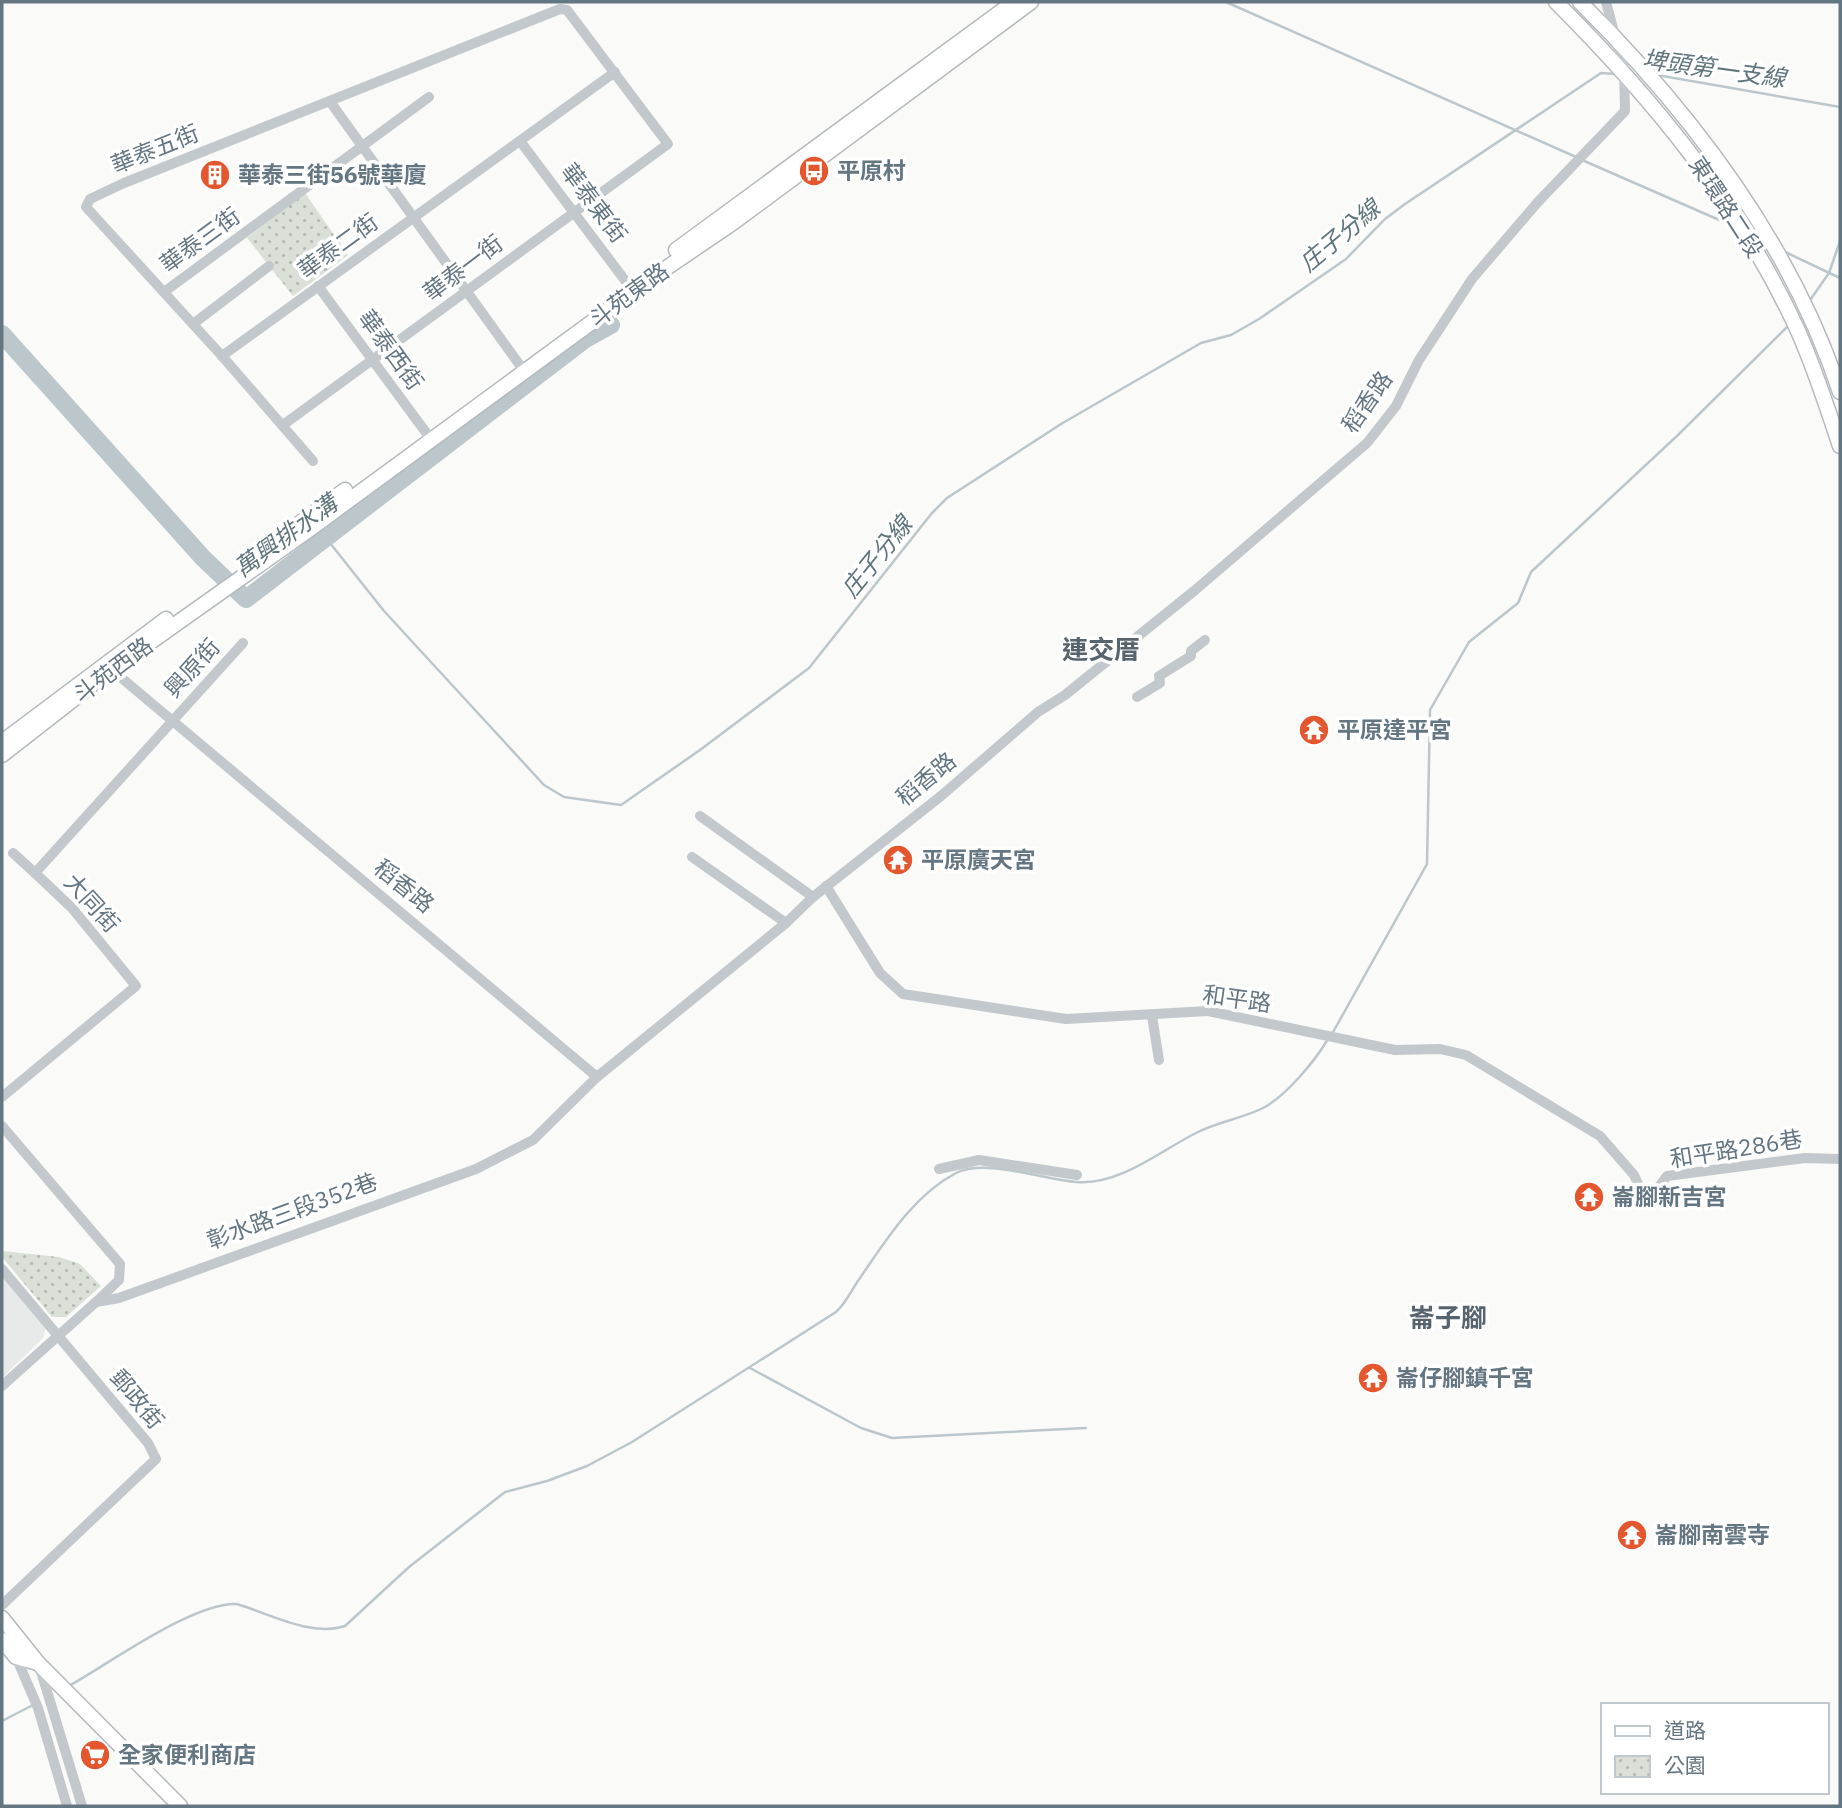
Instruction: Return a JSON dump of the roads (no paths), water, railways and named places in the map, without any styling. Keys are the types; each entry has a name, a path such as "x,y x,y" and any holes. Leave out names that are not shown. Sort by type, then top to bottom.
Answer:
{"main road":[{"name":"斗苑東路","path":"222,585 631,288 1014,2"},
{"name":"斗苑東路","path":"631,288 734,222 1031,2"},
{"name":"東環路二段","path":"1556,2 1624,69 1710,178 1754,248 1797,330 1840,446"},
{"name":"東環路二段","path":"1580,2 1658,83 1735,183 1782,260 1840,392"},
{"name":"斗苑西路","path":"2,742 222,585"},
{"name":"斗苑西路","path":"2,755 107,667"},
{"path":"2,1618 38,1664 180,1806"},
{"path":"2,1640 16,1657 38,1664"}],"street":[{"name":"稻香路","path":"107,667 597,1077 786,923 826,886 941,796 1038,712 1065,695 1194,591 1367,443 1396,406 1419,360 1472,279 1537,203 1625,111 1624,69 1606,2"},
{"name":"華泰五街","path":"313,461 86,206 90,199 560,9 573,15 615,72"},
{"name":"華泰二街","path":"222,356 615,72"},
{"name":"華泰一街","path":"283,425 668,144 615,72"},
{"name":"華泰三街","path":"164,292 429,97"},
{"path":"331,103 522,366"},
{"name":"華泰東街","path":"520,141 631,288"},
{"path":"193,324 269,265"},
{"name":"華泰西街","path":"318,286 428,435"},
{"path":"1137,697 1160,683 1159,677 1191,656 1191,650 1205,640"},
{"name":"興原街","path":"171,722 243,643"},
{"name":"大同街","path":"2,1097 136,986 72,908 35,873 171,722"},
{"path":"700,816 813,897"},
{"path":"13,853 35,873"},
{"path":"692,857 786,923"},
{"name":"和平路","path":"826,886 880,973 903,994 1066,1019 1208,1012 1395,1050 1440,1048 1466,1055 1600,1136 1634,1175 1644,1196"},
{"path":"1152,1016 1159,1060"},
{"name":"彰水路三段352巷","path":"2,1386 96,1302 119,1298 476,1169 533,1140 597,1077"},
{"path":"2,1126 120,1264 119,1280 96,1302"},
{"name":"和平路286巷","path":"1644,1196 1658,1188 1667,1176 1805,1158 1840,1159"},
{"path":"939,1169 979,1160 1077,1175"},
{"name":"郵政街","path":"2,1269 148,1443 156,1459 2,1605"},
{"path":"16,1657 42,1720 67,1806"},
{"path":"38,1664 82,1806"}],"waterway":[{"path":"1226,2 1576,157"},
{"name":"庄子分線","path":"326,538 384,611 544,785 564,797 621,805 809,668 932,513 947,498 1061,424 1201,343 1231,335 1259,319 1346,259 1385,219 1405,204 1601,73 1616,74"},
{"name":"埤頭第一支線","path":"1657,75 1840,107"},
{"path":"1582,160 1733,226"},
{"path":"1808,303 1829,273 1840,241"},
{"path":"1783,251 1840,278"},
{"path":"1332,1034 1427,864 1430,710 1469,642 1518,603 1531,572 1678,435 1790,324"},
{"name":"萬興排水溝","path":"2,334 203,558 246,599 584,340 611,325"},
{"path":"67,1687 175,1623 219,1606 237,1604 305,1627 332,1629 345,1626 409,1567 505,1492 547,1481 587,1466 632,1442 836,1312 914,1206 927,1193 956,1173 983,1168 1077,1182 1109,1178 1140,1165 1198,1132 1263,1108 1299,1077 1328,1039"},
{"path":"750,1368 861,1428 892,1438 1086,1428"},
{"path":"2,1721 33,1705"}],"place":[{"name":"平原村","path":"814,171"},
{"name":"華泰三街56號華廈","path":"215,175"},
{"name":"平原達平宮","path":"1314,730"},
{"name":"平原廣天宮","path":"898,860"},
{"name":"崙腳新吉宮","path":"1589,1197"},
{"name":"崙仔腳鎮千宮","path":"1373,1378"},
{"name":"崙腳南雲寺","path":"1632,1535"},
{"name":"全家便利商店","path":"95,1755"}],"district":[{"name":"連交厝","path":"1101,650"},
{"name":"崙子腳","path":"1448,1318"}]}
